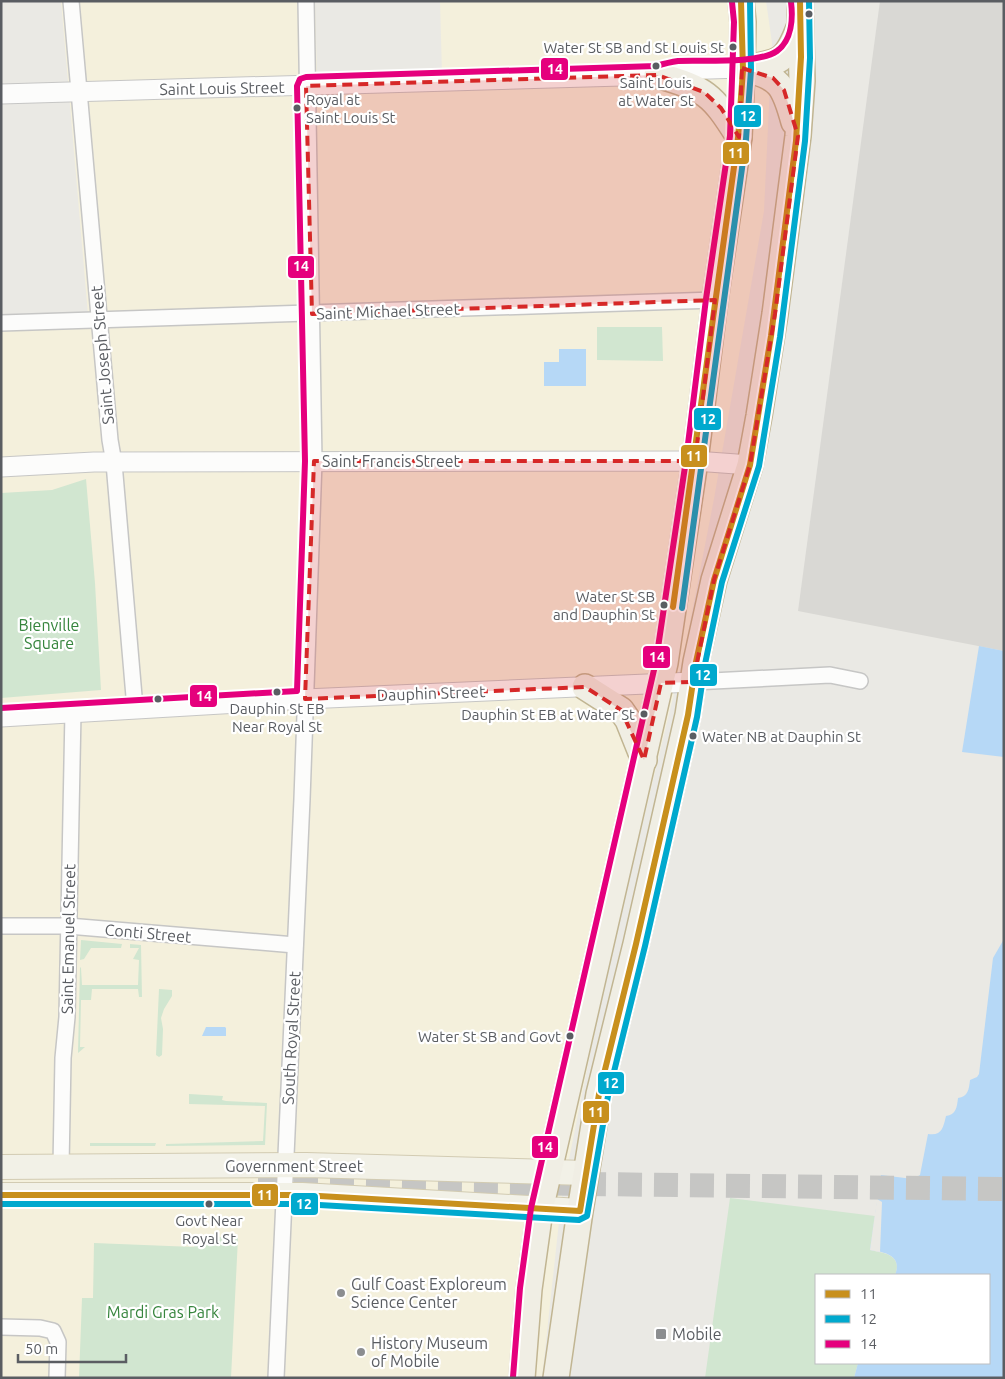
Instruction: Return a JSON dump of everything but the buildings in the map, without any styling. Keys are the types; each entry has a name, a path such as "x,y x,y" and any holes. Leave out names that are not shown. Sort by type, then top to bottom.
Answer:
{"highway":[{"path":"522,1378 529,1289 547,1172 661,683 695,461 715,300 739,137 743,22 741,1"},
{"path":"742,68 772,64 784,57 792,47 801,11"},
{"path":"556,1378 599,1094 688,715 714,580 750,465 775,314 798,136 802,81 801,11"},
{"path":"742,68 763,73 773,78 784,90 798,136"},
{"path":"657,75 687,84 704,92 721,108 739,137"},
{"path":"585,687 621,710 628,720 644,760"}],"main road":[{"name":"Government Street","path":"1,1176 47,1177 66,1173 286,1165 586,1173"},
{"name":"Government Street","path":"1,1167 66,1173 258,1180"},
{"name":"Government Street","path":"1,1185 46,1184 66,1173"},
{"name":"Government Street","path":"1,1194 302,1195 580,1211"}],"street":[{"name":"Saint Joseph Street","path":"71,1 136,708"},
{"name":"South Royal Street","path":"276,1378 314,461 306,1"},
{"name":"Saint Louis Street","path":"1,94 657,75 677,70 742,68"},
{"name":"Saint Michael Street","path":"1,323 715,300"},
{"name":"Saint Francis Street","path":"1,467 114,463 314,461 695,461 750,465"},
{"name":"Dauphin Street","path":"1,717 305,699 830,675 860,681"},
{"name":"Saint Emanuel Street","path":"66,1173 68,926 73,712"},
{"name":"Conti Street","path":"1,926 68,926 295,945"},
{"path":"1,1327 40,1328 53,1331 58,1342 57,1378"}],"highlighted area":[{"path":"742,68 773,78 784,90 798,136 775,314 750,465 714,580 693,682 661,683 644,760 621,710 585,687 305,699 314,461 695,461 715,300 312,314 306,86 657,75 704,92 721,108 739,137"}],"shaded area":[{"path":"61,1 315,1 317,76 442,74 440,1 766,1 772,43 764,211 714,499 685,648 606,975 562,1194 542,1378 1,1378 1,317 88,315"},
{"path":"880,1 1004,1 1004,651 798,611"}],"green space":[{"path":"597,327 662,327 663,361 597,360"},
{"name":"Bienville Square","path":"86,479 95,583 101,690 1,698 1,493 52,490"},
{"path":"81,940 122,944 121,948 91,948 84,959 80,960"},
{"path":"130,944 141,945 142,997 139,997 138,989 92,989 91,1000 81,1000 80,1047 85,1047 78,1053 80,967 82,985 138,985 139,960 133,959 139,948 130,948"},
{"path":"159,989 172,990 172,996 161,1018 163,1029 162,1055 159,1057 156,1055"},
{"path":"189,1094 223,1096 222,1100 226,1101 267,1103 265,1145 166,1146 166,1144 263,1141 265,1106 189,1104"},
{"path":"90,1143 156,1143 155,1146 90,1146"},
{"path":"730,1198 875,1216 870,1250 891,1256 896,1263 895,1274 815,1274 815,1364 858,1364 854,1378 705,1378"},
{"name":"Mardi Gras Park","path":"206,1236 238,1238 231,1378 79,1378 82,1298 93,1298 94,1243 194,1247 195,1242 205,1242"}],"water":[{"path":"559,349 586,349 586,386 544,386 544,362 559,362"},
{"path":"979,646 1004,651 1004,757 962,752"},
{"path":"1004,939 1004,1378 854,1378 858,1364 990,1364 990,1274 895,1274 896,1263 891,1256 870,1250 881,1175 913,1179 920,1175 928,1134 936,1134 941,1130 946,1116 952,1114 955,1110 958,1098 964,1096 967,1092 970,1080 979,1074 993,958"},
{"path":"206,1027 225,1027 226,1036 202,1036"}],"pier":[{"path":"877,1199 882,1202 880,1252 870,1250"}],"tunnel":[{"path":"258,1180 1004,1189"}],"transit line":[{"name":"11","path":"673,607 738,138 743,70 741,1"},
{"name":"12","path":"682,608 746,139 751,70 750,1"},
{"name":"11","path":"1,1195 302,1195 580,1211 599,1094 636,944 688,715 696,662 714,580 750,465 771,336 796,141 801,57 800,1"},
{"name":"12","path":"1,1204 302,1204 579,1220 587,1216 608,1096 645,946 697,717 705,664 722,582 759,466 780,337 805,141 810,58 809,1"},
{"name":"14","path":"513,1377 520,1288 531,1208 656,661 686,460 706,299 730,136 734,22 732,2"},
{"name":"14","path":"1,708 297,691 305,461 297,86 300,79 306,77 656,66 678,61 730,61 757,58 777,51 786,41 789,35 792,15 791,2"}],"place":[{"name":"Water St SB and St Louis St","path":"733,47"},
{"name":"Saint Louis at Water St","path":"656,66"},
{"name":"Royal at Saint Louis St","path":"297,108"},
{"name":"Water St SB and Dauphin St","path":"664,605"},
{"name":"Dauphin St EB Near Royal St","path":"277,692"},
{"name":"Dauphin St EB at Water St","path":"644,714"},
{"name":"Water NB at Dauphin St","path":"693,736"},
{"name":"Water St SB and Govt","path":"570,1036"},
{"name":"Govt Near Royal St","path":"209,1204"},
{"name":"Gulf Coast Exploreum Science Center","path":"341,1293"},
{"name":"Mobile","path":"661,1334"},
{"name":"History Museum of Mobile","path":"361,1352"}]}
